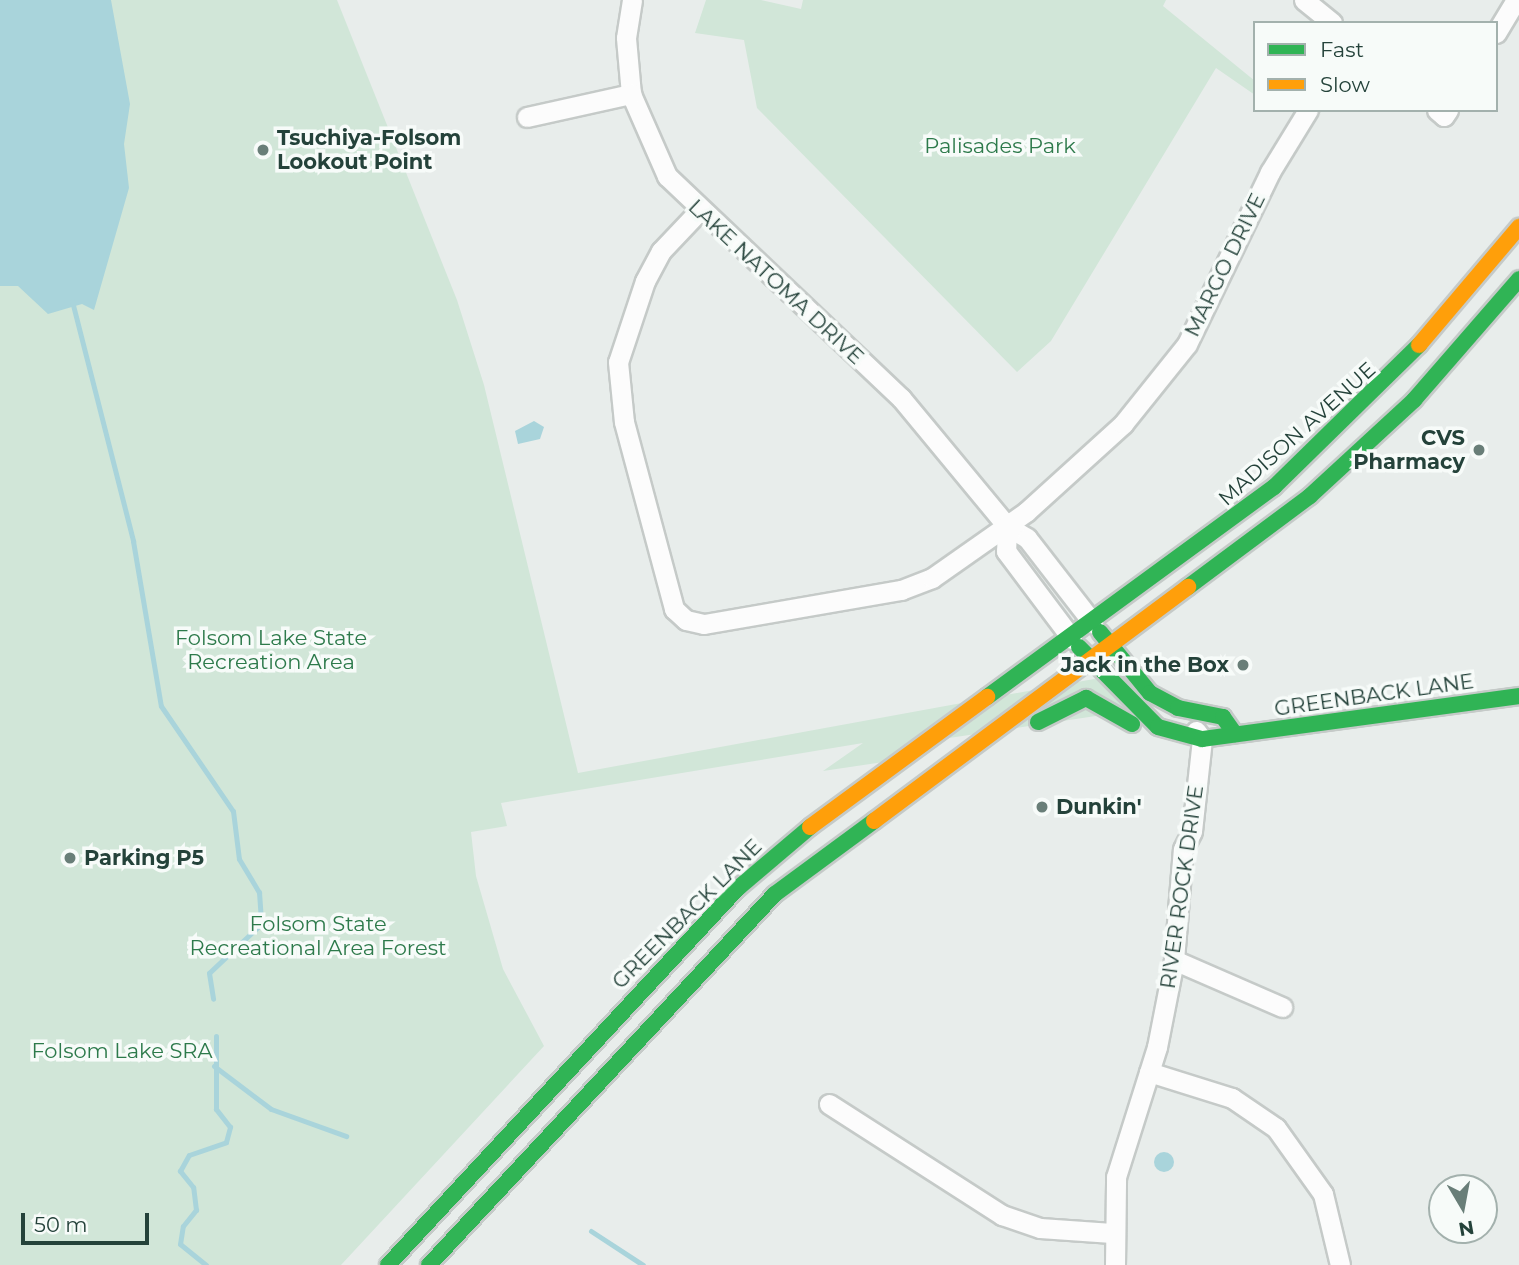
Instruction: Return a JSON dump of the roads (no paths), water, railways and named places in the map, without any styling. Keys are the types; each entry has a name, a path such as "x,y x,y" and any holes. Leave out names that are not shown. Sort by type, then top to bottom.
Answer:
{"main road":[{"name":"MADISON AVENUE","path":"1072,639 1301,463 1395,373 1519,227"},
{"path":"429,1265 775,894 955,758 1111,647 1310,496 1414,400 1519,279"},
{"path":"1093,623 1132,677 1178,708 1223,717 1235,734"},
{"name":"GREENBACK LANE","path":"388,1265 737,889 803,832 1072,639 1139,712 1180,735 1202,739 1324,727 1519,696"},
{"path":"955,758 1016,736 1077,699 1096,700 1139,729 1180,735"}],"street":[{"name":"LAKE NATOMA DRIVE","path":"632,0 626,38 631,94 647,143 698,212 901,398 1007,526 1027,538 1093,623"},
{"path":"1304,0 1330,21"},
{"path":"1498,30 1516,0"},
{"path":"527,117 631,94"},
{"name":"MARGO DRIVE","path":"698,212 655,261 625,328 618,362 634,462 679,617 704,624 901,590 932,578 1007,526 1092,454 1168,371 1208,306 1270,172 1307,112"},
{"path":"1007,526 1006,551 1072,639"},
{"path":"1178,708 1202,739"},
{"name":"RIVER ROCK DRIVE","path":"1115,1265 1112,1233 1123,1141 1149,1072 1174,960 1183,849 1192,831 1202,739"},
{"path":"1174,960 1282,1007"},
{"path":"1149,1072 1232,1098 1276,1128 1323,1194 1340,1265"},
{"path":"830,1104 1002,1215 1040,1228 1112,1233"}],"water":[{"path":"0,0 111,0 130,104 124,144 129,188 94,310 82,304 48,314 18,286 0,286"},
{"path":"534,421 544,427 540,439 518,444 515,431"},
{"path":"1160,1152 1168,1152 1174,1162 1168,1172 1160,1172 1154,1166 1154,1158"}],"waterway":[{"path":"72,301 133,541 161,706 233,811 239,859 259,892 261,924 209,973 213,999"},
{"path":"206,1265 180,1244 183,1226 196,1210 193,1187 180,1171 189,1155 226,1142 230,1127 216,1109 216,1036"},
{"path":"214,1066 271,1109 346,1136"},
{"path":"591,1231 643,1265"}],"place":[{"name":"Tsuchiya-Folsom Lookout Point","path":"263,150"},
{"name":"CVS Pharmacy","path":"1479,450"},
{"name":"Jack in the Box","path":"1243,665"},
{"name":"Dunkin'","path":"1042,807"},
{"name":"Parking P5","path":"70,858"}],"park label":[{"name":"Palisades Park","path":"1000,146"},
{"name":"Folsom Lake State Recreation Area","path":"271,650"},
{"name":"Folsom State Recreational Area Forest","path":"318,936"},
{"name":"Folsom Lake SRA","path":"122,1051"}]}
